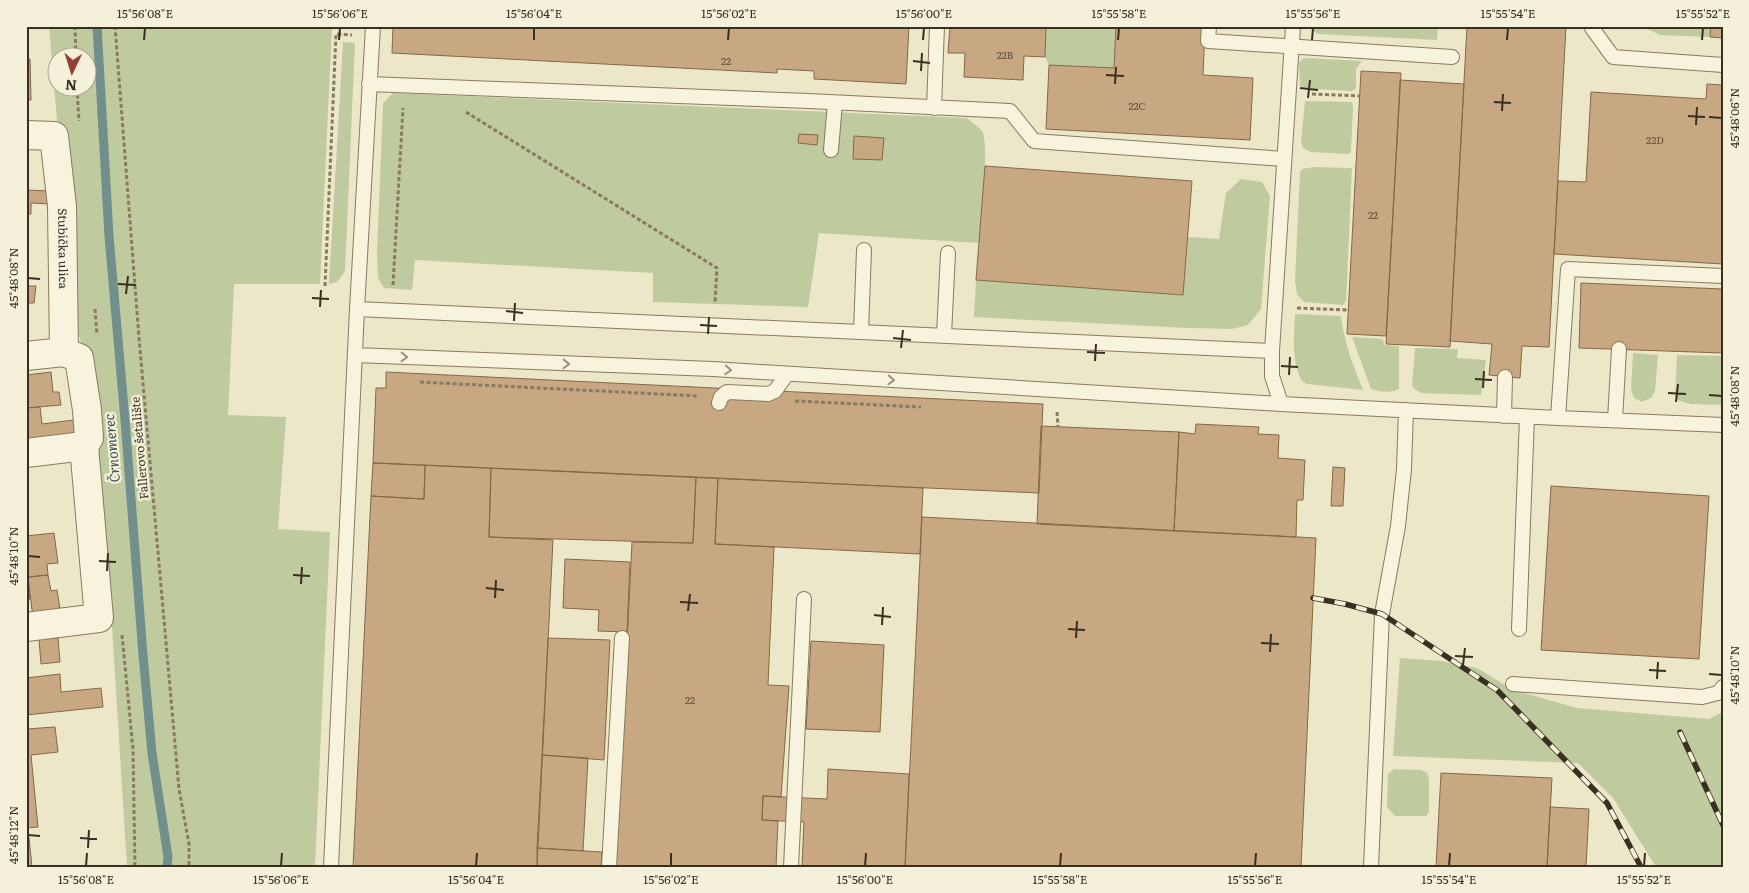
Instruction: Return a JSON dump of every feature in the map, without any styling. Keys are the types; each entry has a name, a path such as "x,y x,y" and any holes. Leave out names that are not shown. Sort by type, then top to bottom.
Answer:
{"street":[{"name":"Stubička ulica","path":"26,135 54,136 62,206 64,352"},
{"path":"26,356 64,352 79,358 87,410 89,438 84,446 99,618 26,627"},
{"path":"26,452 84,446"}],"lane":[{"path":"934,108 937,26"},
{"path":"1209,26 1208,41 1452,57"},
{"path":"1281,404 1272,376 1272,351 1293,26"},
{"path":"1592,26 1613,57 1723,65"},
{"path":"331,867 357,309 373,31"},
{"path":"369,84 1010,112 1034,141 1284,159"},
{"path":"831,150 835,103"},
{"path":"861,332 864,250"},
{"path":"944,335 948,253"},
{"path":"1558,418 1568,269 1723,276"},
{"path":"357,309 1272,351"},
{"path":"1615,420 1619,349"},
{"path":"355,355 713,369 1281,404 1723,425"},
{"path":"719,403 721,397 727,392 768,394 775,391 787,374"},
{"path":"1504,416 1506,377"},
{"path":"1371,867 1382,614 1398,526 1404,469 1406,410"},
{"path":"1519,629 1527,417"},
{"path":"791,867 804,599"},
{"path":"609,867 622,638"},
{"path":"1513,684 1702,696 1718,693 1723,687"}],"path":[{"path":"75,26 76,48"},
{"name":"Fallerovo šetalište","path":"115,26 138,338 179,790 189,844 189,867"},
{"path":"325,286 336,34 373,31"},
{"path":"393,285 404,85"},
{"path":"425,86 717,268 715,307"},
{"path":"1306,93 1360,96"},
{"path":"1275,307 1349,310"},
{"path":"1058,418 1058,428"},
{"path":"122,634 133,749 135,867"}],"green space":[{"path":"49,26 332,26 320,284 234,284 228,415 286,417 278,529 330,532 315,867 127,867 112,626 107,590 88,365 77,329 70,232 55,98 98,98 98,48 51,48"},
{"path":"1046,26 1116,26 1114,68 1049,65 1045,57"},
{"path":"1310,26 1438,26 1437,40 1318,34"},
{"path":"1641,26 1711,26 1710,37 1660,35"},
{"path":"343,42 355,43 345,271 337,282 329,284"},
{"path":"1304,58 1362,61 1356,69 1356,88 1352,91 1314,89 1300,86 1299,63"},
{"path":"393,93 967,118 979,127 984,138 985,167 979,243 819,233 808,307 653,302 653,273 415,260 412,290 384,288 378,278 377,252 383,103"},
{"path":"1305,101 1352,102 1351,151 1349,154 1311,152 1303,148 1301,143"},
{"path":"1314,167 1352,168 1346,301 1343,305 1304,302 1297,294 1295,281 1300,172 1302,169"},
{"path":"1241,179 1262,182 1270,196 1261,309 1248,325 1232,329 1188,328 974,317 976,280 1183,295 1188,237 1219,239 1226,193"},
{"path":"1295,314 1341,316 1352,362 1363,390 1307,384 1302,381 1298,373 1295,356"},
{"path":"1352,337 1383,339 1384,345 1399,346 1399,389 1385,392 1371,389"},
{"path":"1415,348 1458,349 1457,358 1486,360 1481,395 1421,393 1416,390 1412,386"},
{"path":"1633,353 1658,355 1655,391 1651,398 1642,402 1634,398 1631,389"},
{"path":"1677,355 1723,356 1723,405 1690,404 1675,397"},
{"path":"1400,658 1441,661 1477,668 1513,690 1577,708 1709,719 1723,712 1723,867 1656,867 1613,798 1578,763 1393,756"},
{"path":"1394,769 1421,770 1427,773 1429,779 1429,812 1426,816 1395,816 1387,807 1388,774"}],"building":[{"path":"393,26 909,26 906,84 814,79 814,71 777,69 777,73 392,53"},
{"path":"950,26 1046,26 1045,57 1024,56 1023,80 964,77 965,53 948,53"},
{"path":"1116,26 1205,26 1203,75 1253,78 1250,140 1046,129 1049,65 1114,68"},
{"path":"1467,26 1566,26 1549,347 1522,346 1520,378 1489,375 1492,344 1450,341"},
{"path":"1711,26 1723,26 1723,38 1710,37"},
{"path":"30,59 31,100 26,100 26,60"},
{"path":"1361,71 1401,73 1386,336 1347,334"},
{"path":"1400,80 1464,84 1450,347 1386,344"},
{"path":"1707,84 1723,85 1723,264 1554,254 1558,181 1586,182 1591,92 1706,99"},
{"path":"799,134 818,135 817,145 798,143"},
{"path":"854,136 884,138 882,160 853,159"},
{"path":"985,166 1192,181 1183,295 976,280"},
{"path":"26,190 50,191 49,204 31,203 31,214 26,214"},
{"path":"1581,283 1723,289 1723,353 1579,348"},
{"path":"26,286 36,286 34,303 26,303"},
{"path":"51,372 53,392 59,392 61,405 26,408 26,375"},
{"path":"386,372 1043,404 1039,493 373,463 376,388 386,388"},
{"path":"40,407 42,424 74,420 76,440 26,445 26,408"},
{"path":"1196,424 1259,427 1258,434 1279,435 1278,458 1305,460 1303,500 1297,500 1296,537 1174,531 1179,432 1195,434"},
{"path":"1041,426 1179,432 1174,531 1037,524"},
{"path":"373,463 425,465 424,499 371,496"},
{"path":"425,465 491,468 489,537 553,540 537,867 353,867 371,496 424,499"},
{"path":"1333,467 1345,468 1343,506 1331,506"},
{"path":"491,468 696,477 693,543 489,537"},
{"path":"696,477 718,478 715,544 774,547 768,685 789,686 781,797 763,796 762,820 778,821 776,867 616,867 632,542 693,543"},
{"path":"718,478 923,488 920,554 715,544"},
{"path":"1551,486 1709,496 1699,659 1541,650"},
{"path":"922,517 1316,538 1301,867 905,867"},
{"path":"54,533 58,563 47,564 48,575 28,577 26,536"},
{"path":"565,559 630,562 627,632 598,631 599,610 563,608"},
{"path":"26,568 30,599 26,600"},
{"path":"48,575 51,591 57,590 61,615 33,618 28,577"},
{"path":"58,638 60,662 41,664 39,639"},
{"path":"548,638 610,640 604,760 542,755"},
{"path":"811,641 884,645 880,732 806,729"},
{"path":"60,674 61,692 101,688 103,707 26,715 26,678"},
{"path":"55,727 58,752 31,755 38,827 28,828 32,867 26,867 26,729"},
{"path":"542,755 588,758 583,851 537,848"},
{"path":"828,769 909,774 905,867 802,867 804,822 762,820 763,796 827,799"},
{"path":"1441,773 1552,778 1547,867 1436,867"},
{"path":"1550,807 1589,809 1586,867 1547,867"},
{"path":"537,848 602,852 601,867 537,867"}],"waterway":[{"name":"Črnomerec","path":"97,26 109,236 143,655 152,753 168,857 167,867"}],"railway":[{"path":"1313,598 1382,614 1497,690 1607,803 1641,867"},
{"path":"1680,732 1723,825"}]}
